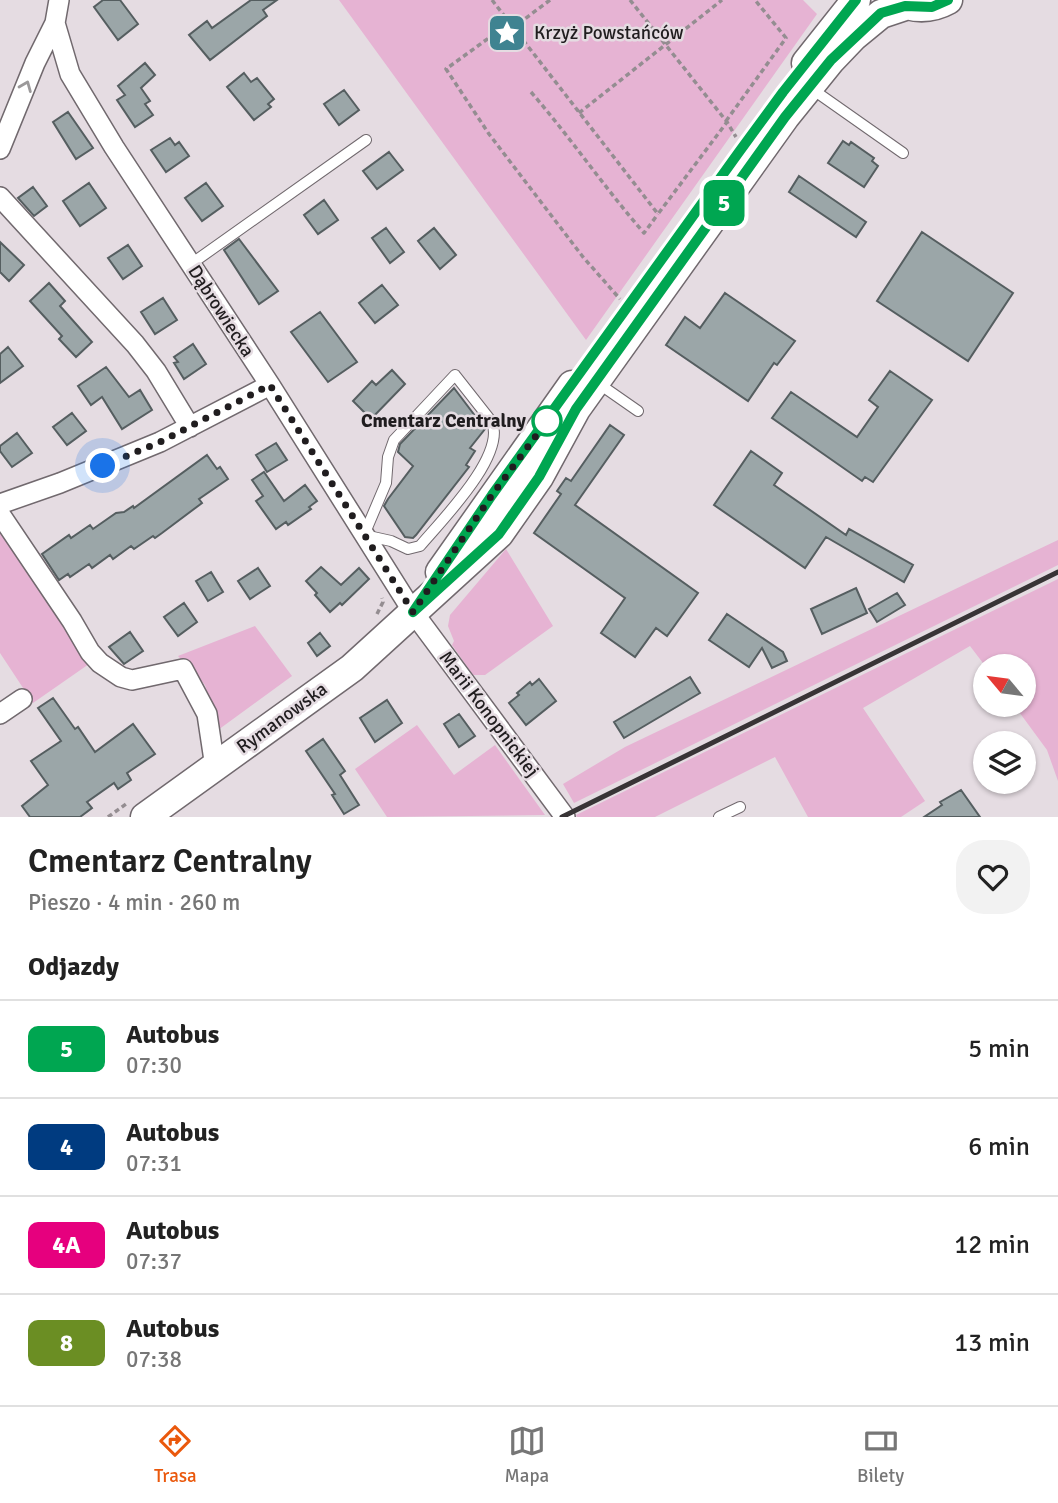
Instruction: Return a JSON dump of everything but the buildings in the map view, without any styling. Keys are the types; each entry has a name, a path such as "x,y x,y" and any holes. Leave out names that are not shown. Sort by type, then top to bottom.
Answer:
{"main road":[{"name":"Rymanowska","path":"145,817 352,668 499,534 539,477 576,409 588,377 739,152 856,0"},
{"name":"Rymanowska","path":"588,377 831,60 873,19 899,3 932,7 948,0"}],"street":[{"name":"Dąbrowiecka","path":"58,0 55,23 70,74 114,147 270,385 413,612"},
{"path":"0,149 35,63 55,23"},
{"path":"0,197 135,344 156,371 190,427"},
{"path":"0,504 60,484 160,442 270,385"},
{"path":"0,514 66,611 90,652 100,663 121,677 132,680 183,669 207,714 215,767"},
{"name":"Marii Konopnickiej","path":"413,612 565,817"},
{"path":"0,715 22,699"}],"lane":[{"path":"814,52 808,75 809,87 903,153"},
{"path":"191,264 366,140"},
{"path":"455,375 495,428 492,445 479,473 420,546 408,549 391,541 363,535 386,483 388,457 394,440 455,375"},
{"path":"588,377 638,411"},
{"path":"719,817 740,807"}],"path":[{"path":"492,0 658,214"},
{"path":"508,23 514,27 550,0"},
{"path":"630,0 736,137"},
{"path":"579,113 722,0"},
{"path":"531,92 643,233 786,38 755,0"},
{"path":"508,23 446,69 489,134 583,257 620,299"}],"shaded area":[{"path":"339,0 803,0 817,14 586,340"},
{"path":"0,530 89,664 33,703 0,653"},
{"path":"1058,540 1058,565 574,803 563,784 625,747"},
{"path":"506,549 553,626 485,675 473,675 452,645 454,641 448,626 450,615"},
{"path":"1058,579 1058,781 1047,750 1036,731 1033,731 1024,718 1036,718 1036,654 976,654 970,646 863,708 925,801 901,817 808,817 775,757 655,817 576,815"},
{"path":"255,626 292,676 218,730 205,685 178,656"},
{"path":"417,725 454,775 495,745 545,815 387,817 355,769"}],"railway":[{"path":"562,817 1058,572"}],"bus line":[{"name":"5","path":"856,0 783,92 635,295 492,495 413,612 499,534 539,477 576,409 785,117 831,60 881,13 905,6 932,7 948,0"}],"place":[{"name":"Krzyż Powstańców","path":"507,33"},
{"name":"Cmentarz Centralny","path":"547,421"}],"route":[{"path":"103,466 160,442 270,385 413,612 492,495 547,421"}]}
